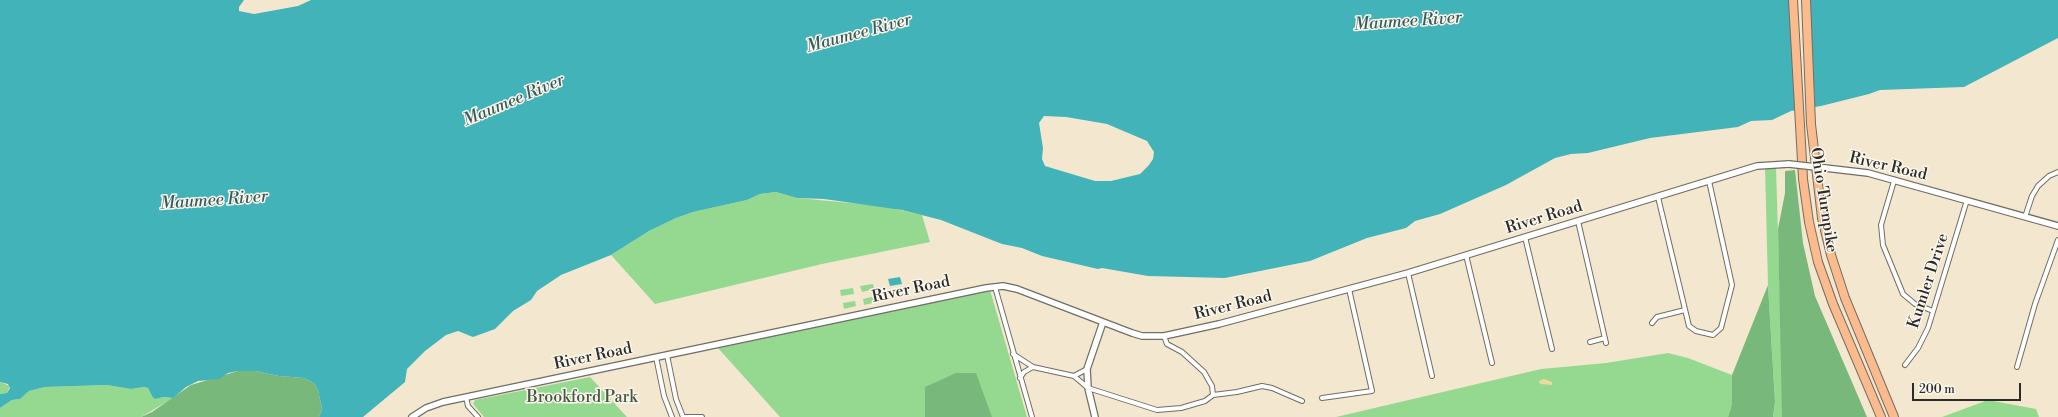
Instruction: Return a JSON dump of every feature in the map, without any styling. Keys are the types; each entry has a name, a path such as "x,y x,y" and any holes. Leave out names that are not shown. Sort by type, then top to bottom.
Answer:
{"highway":[{"name":"Ohio Turnpike","path":"1793,0 1803,179 1809,222 1818,262 1833,304 1881,417"},
{"name":"Ohio Turnpike","path":"1806,0 1811,124 1822,218 1831,256 1844,298 1894,417"}],"street":[{"name":"River Road","path":"412,417 435,404 466,397 995,287 1016,289 1142,336 1164,336 1219,324 1408,273 1757,166 1789,164 1868,173 2058,226"},
{"path":"2025,217 2032,196 2038,186 2049,176 2058,172"},
{"path":"1658,197 1689,326 1701,333 1713,335 1721,328 1732,285 1709,181"},
{"path":"1894,181 1881,225 1883,245 1903,294 1915,304 1933,311"},
{"name":"Kumler Drive","path":"1905,365 1918,348 1928,328 1967,200"},
{"path":"1578,221 1605,340 1590,342"},
{"path":"1525,237 1552,349"},
{"path":"2017,367 2035,304 2058,240"},
{"path":"1466,255 1492,363"},
{"path":"1408,273 1432,376"},
{"path":"995,287 1032,417"},
{"path":"1322,398 1338,394 1372,391 1349,289"},
{"path":"1652,323 1657,317 1685,310"},
{"path":"1095,417 1088,388 1087,369 1103,322"},
{"path":"1164,336 1167,344 1186,355 1204,372 1212,386 1213,395"},
{"path":"1013,354 1033,367 1074,376 1088,388 1150,409 1164,411 1194,404 1213,395 1266,386 1302,401"},
{"path":"667,355 676,399 684,417 702,417"},
{"path":"656,357 664,396 672,417"},
{"path":"1020,378 1024,372 1033,367"},
{"path":"1074,376 1087,369"},
{"path":"466,397 468,406 478,417"}],"green space":[{"path":"1776,167 1782,417 1773,417 1775,402 1768,285 1765,168"},
{"path":"1795,170 1803,243 1815,296 1867,417 1782,417 1778,229 1785,193 1785,171"},
{"path":"776,192 797,198 883,206 922,215 930,242 822,264 655,304 611,255 649,231 676,218 693,212 747,200 760,194"},
{"path":"873,284 874,289 862,292 860,286"},
{"path":"1768,285 1775,402 1773,417 1728,417 1732,404 1732,375"},
{"path":"853,288 854,294 841,296 840,290"},
{"path":"990,290 1027,417 780,417 718,348"},
{"path":"876,296 877,302 864,305 863,299"},
{"path":"855,301 856,306 844,309 843,303"},
{"path":"1668,353 1688,358 1732,375 1732,404 1728,417 1336,417 1541,369 1606,363"},
{"path":"238,371 255,371 279,376 304,378 314,383 318,390 322,409 319,417 141,417 152,412 191,385"},
{"path":"956,373 976,373 992,417 925,417 925,387"},
{"name":"Brookford Park","path":"590,377 627,417 484,417 473,404 475,400"},
{"path":"0,382 10,386 7,393 0,394"},
{"path":"107,385 131,389 144,387 148,388 152,396 173,398 141,417 0,417 0,408 12,400 20,399 29,391 45,387"},
{"path":"1988,400 2036,409 2039,417 1942,417"}],"sand":[{"path":"1544,379 1552,382 1552,385 1540,384 1539,381"}],"water":[{"name":"Maumee River","path":"0,0 244,0 239,7 239,11 254,14 298,6 311,0 2058,0 2058,38 1964,87 1880,90 1821,106 1791,111 1772,120 1751,121 1738,127 1650,138 1588,153 1571,154 1555,158 1506,185 1440,214 1415,221 1406,228 1367,238 1310,261 1225,278 1148,276 1102,268 1098,269 1042,256 1022,248 1002,244 941,220 902,210 824,199 797,198 776,192 760,194 747,200 693,212 676,218 649,231 611,255 561,275 537,291 531,300 513,311 495,329 473,337 458,331 446,335 425,351 407,369 405,382 363,417 319,417 322,409 318,390 314,383 304,378 279,376 255,371 238,371 228,373 219,379 198,381 186,387 173,398 163,397 155,399 148,388 144,387 131,389 107,385 45,387 29,391 20,399 12,400 0,408 0,394 7,393 10,388 8,384 0,382","holes":["1044,116 1066,117 1107,124 1147,141 1154,152 1153,159 1140,174 1111,181 1095,181 1045,166 1042,159 1043,148 1039,123"]},
{"path":"900,277 902,284 890,286 888,279"}],"pier":[{"path":"1789,0 1810,0 1815,109 1795,112"}]}
